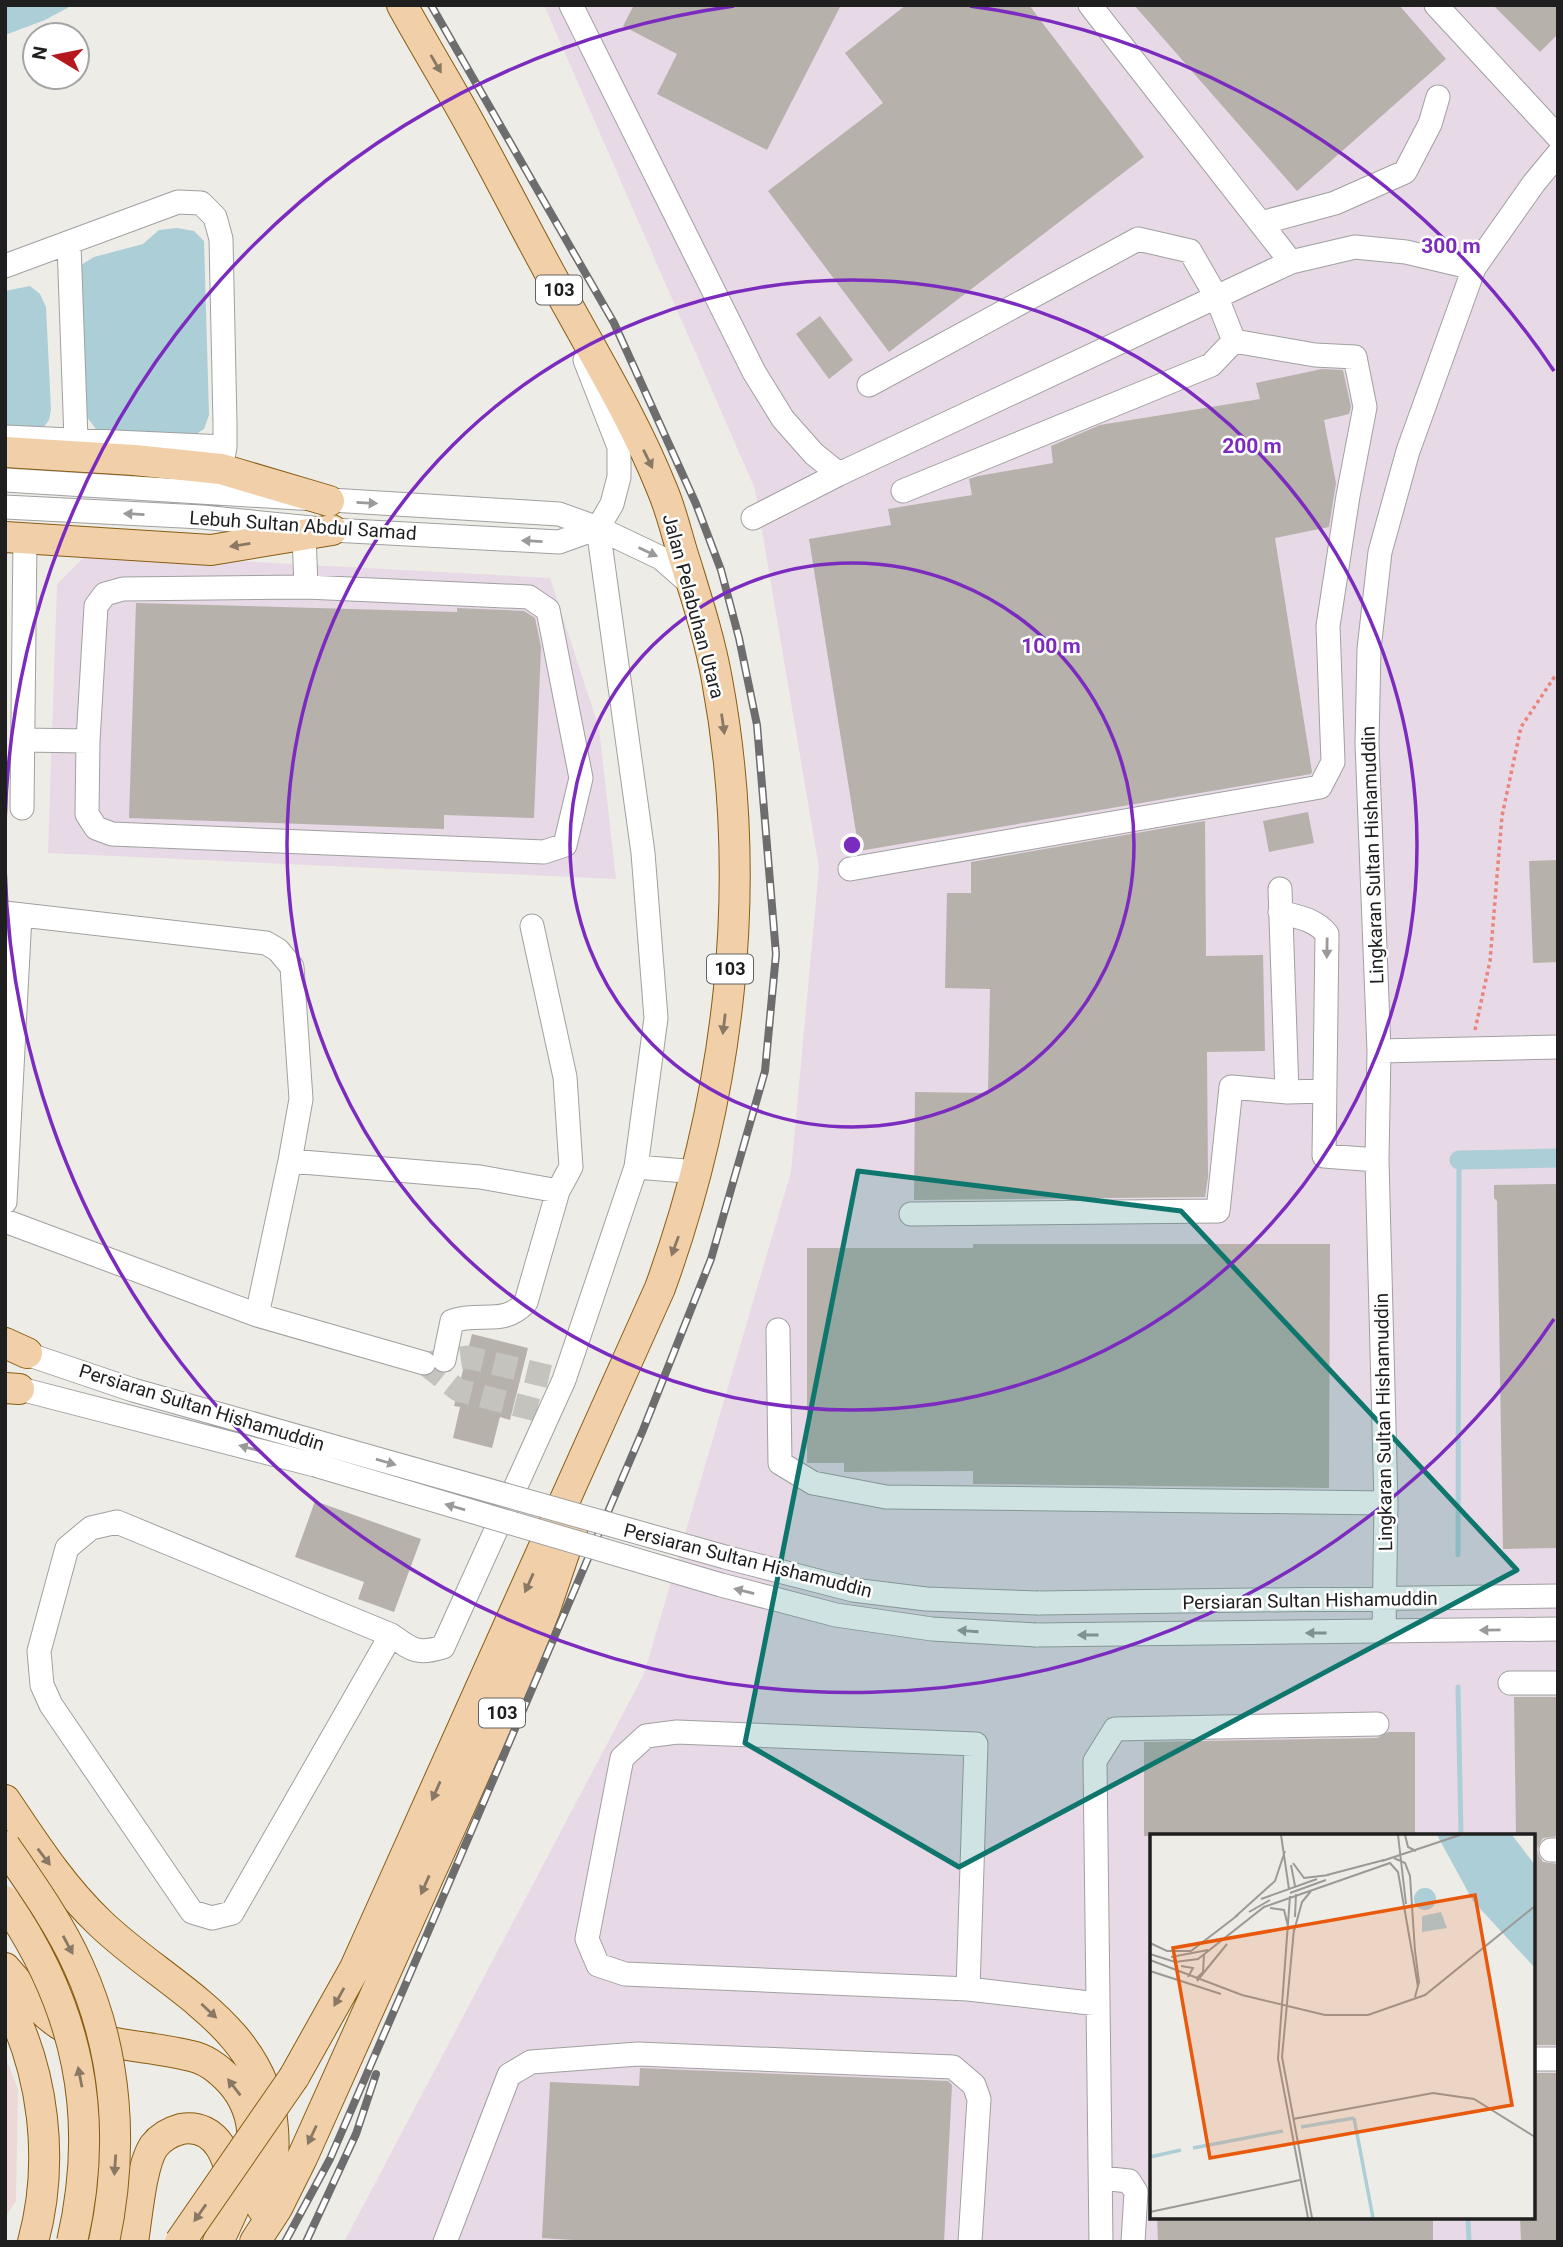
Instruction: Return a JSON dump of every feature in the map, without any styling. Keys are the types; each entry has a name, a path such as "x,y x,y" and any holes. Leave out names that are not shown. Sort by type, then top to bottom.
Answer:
{"main road":[{"name":"Jalan Pelabuhan Utara","path":"402,5 468,120 616,392 663,490 693,586 717,679 729,769 736,861 734,925 724,1027 716,1092 698,1172 680,1233 637,1342"},
{"path":"5,452 134,460 216,469 321,522"},
{"path":"15,537 211,550 321,522"},
{"path":"180,2242 294,2077 355,1968 637,1342"},
{"name":"103","path":"255,2242 302,2158 519,1675 545,1609 637,1342"},
{"path":"5,1800 57,1875 86,1908 114,1936 201,2003 235,2039 254,2066 270,2107 273,2156 264,2204 249,2242"},
{"path":"5,1846 37,1892 78,1963 106,2045 117,2136 104,2242"},
{"path":"5,1901 38,1953 54,1986 66,2020 81,2084 85,2121 84,2158 72,2242"},
{"path":"5,1968 42,2010 67,2028 92,2037 196,2057 218,2070 235,2087 249,2110 254,2140 244,2182 217,2242"},
{"path":"5,1997 20,2026 31,2057 42,2122 45,2175 43,2200 33,2242"},
{"path":"133,2242 149,2155 163,2137 178,2130 197,2129 213,2137 229,2164 231,2175 228,2213 217,2242"}],"street":[{"path":"571,5 754,372 782,419 814,454 839,474"},
{"path":"1090,5 1291,262"},
{"path":"1436,5 1558,137"},
{"path":"1261,223 1335,203 1405,172 1430,124 1438,97"},
{"name":"Lingkaran Sultan Hishamuddin","path":"1384,1632 1386,1503 1377,1160 1379,1051 1367,743 1369,649 1380,552 1408,451 1474,268 1534,183 1558,154"},
{"path":"5,266 178,202 201,203 215,217 221,239 216,469 76,439 5,437"},
{"path":"869,385 1138,239 1190,251 1217,298 1234,341"},
{"path":"69,244 76,439"},
{"path":"753,519 839,474 1291,262 1356,247 1406,252 1474,268"},
{"path":"391,1635 232,1913 212,1918 192,1912 51,1705 42,1685 39,1651 67,1548 91,1528 117,1522 391,1635 413,1651 428,1652 443,1647 564,1380 636,1167 656,1018 643,853 598,528 612,504 619,477 620,447 558,288"},
{"path":"903,491 1211,365 1234,341"},
{"path":"850,869 1320,787 1333,762 1328,626 1365,407 1355,358 1315,355 1234,341"},
{"name":"Lebuh Sultan Abdul Samad","path":"5,480 216,469"},
{"name":"Lebuh Sultan Abdul Samad","path":"5,507 321,522 559,542 598,528"},
{"path":"306,587 321,522"},
{"path":"598,528 661,558 693,586"},
{"path":"15,537 23,740 22,808"},
{"path":"306,587 529,597 548,610 581,778 565,845 544,852 112,834 96,828 87,814 88,741 96,606 105,594 123,589 306,587"},
{"path":"23,740 88,741"},
{"path":"1287,1092 1280,900 1321,926 1328,934 1324,1156 1377,1160"},
{"path":"5,1202 13,914 266,943 278,950 292,967 301,1099 257,1315"},
{"path":"5,1221 257,1315 434,1362 452,1321 507,1316 518,1311 526,1302 558,1191 571,1167 565,1077 533,926"},
{"path":"1379,1051 1558,1047"},
{"path":"911,1214 1218,1211 1231,1087 1287,1092 1324,1091"},
{"path":"290,1161 480,1177 558,1191"},
{"path":"636,1167 698,1172"},
{"path":"778,1330 780,1463 813,1483 886,1497 1386,1503"},
{"name":"Persiaran Sultan Hishamuddin","path":"13,1348 318,1454 721,1585 836,1615 932,1629 1036,1635 1558,1629"},
{"name":"Persiaran Sultan Hishamuddin","path":"10,1388 318,1454 853,1590 926,1599 1038,1603 1558,1596"},
{"path":"1510,1684 1558,1683"},
{"path":"1101,2242 1095,1761 1115,1729 1377,1724"},
{"path":"968,1989 976,1744 677,1732 646,1736 622,1758 587,1939 598,1965 625,1974 968,1989 1098,2004"},
{"path":"445,2242 509,2076 531,2062 638,2054 953,2067 974,2085 979,2099 970,2242"},
{"path":"1535,2059 1558,2059"},
{"path":"1101,2178 1129,2181 1136,2192 1133,2242"}],"path":[{"path":"1471,1049 1490,961 1502,816 1521,727 1555,676 1558,676"}],"highlighted area":[{"path":"858,1171 1181,1211 1517,1570 959,1867 745,1743"}],"shaded area":[{"path":"544,5 1558,5 1558,2242 344,2242 644,1674 791,1172 819,868 755,489"},
{"path":"88,553 550,578 599,728 616,879 48,853 57,584"},
{"path":"5,2056 18,2089 16,2201 5,2217"}],"water":[{"path":"5,5 73,5 42,21 21,21 21,29 5,35"},
{"path":"177,228 194,231 204,241 209,415 204,429 190,438 107,437 96,429 83,412 76,279 81,265 94,257 143,244 159,230"},
{"path":"30,286 40,294 46,307 51,410 49,420 41,431 5,433 5,291"}],"building":[{"path":"634,5 841,5 767,150 657,94 677,54 623,26"},
{"path":"906,5 1029,5 1144,157 889,352 768,191 883,103 845,53"},
{"path":"1134,5 1399,5 1446,59 1297,191"},
{"path":"1493,5 1558,5 1558,34 1540,52"},
{"path":"820,316 853,360 829,379 796,334"},
{"path":"1322,369 1343,370 1351,407 1349,414 1324,420 1336,483 1329,527 1275,538 1311,774 859,851 809,539 891,525 888,509 972,495 969,479 1053,463 1051,446 1100,425 1260,399 1256,383"},
{"path":"136,603 457,612 457,608 524,611 535,618 541,647 534,818 444,815 444,829 129,818"},
{"path":"1308,812 1314,843 1269,852 1263,821"},
{"path":"1205,821 1206,956 1263,955 1265,1051 1207,1052 1208,1177 1205,1197 914,1200 915,1092 988,1093 990,989 945,988 947,893 971,893 971,862"},
{"path":"1558,860 1558,962 1533,963 1529,861"},
{"path":"1558,1184 1558,1548 1503,1549 1497,1201 1494,1198 1494,1185"},
{"path":"973,1244 1330,1244 1329,1488 973,1484 973,1471 844,1472 844,1463 807,1463 807,1248 973,1248"},
{"path":"472,1334 528,1348 510,1420 500,1417 492,1448 453,1438 460,1407 454,1406"},
{"path":"315,1501 421,1539 394,1612 358,1599 364,1582 295,1557"},
{"path":"1514,1697 1558,1697 1558,1836 1543,1838 1537,1849 1543,1862 1558,1864 1558,2045 1535,2045 1535,1834 1516,1834"},
{"path":"1388,1732 1415,1732 1415,1834 1144,1836 1144,1742 1377,1738"},
{"path":"640,2068 948,2081 952,2085 944,2242 573,2242 542,2238 550,2082 639,2086"},
{"path":"1535,2073 1558,2073 1558,2242 1521,2242 1520,2219 1535,2219"},
{"path":"1157,2219 1433,2219 1433,2242 1158,2242"}],"waterway":[{"path":"1459,1160 1558,1158"},
{"path":"1458,1555 1459,1160"},
{"path":"1458,1687 1461,1834"},
{"path":"1468,2219 1469,2242"}],"tunnel":[{"path":"427,1363 467,1357 564,1380"},
{"path":"424,1363 458,1390 548,1413"}],"railway":[{"path":"285,2242 330,2159 643,1430 711,1259 765,1071 776,954 757,725 739,638 721,570 696,504 614,323 431,5"},
{"path":"306,2242 356,2134 376,2074"}]}
